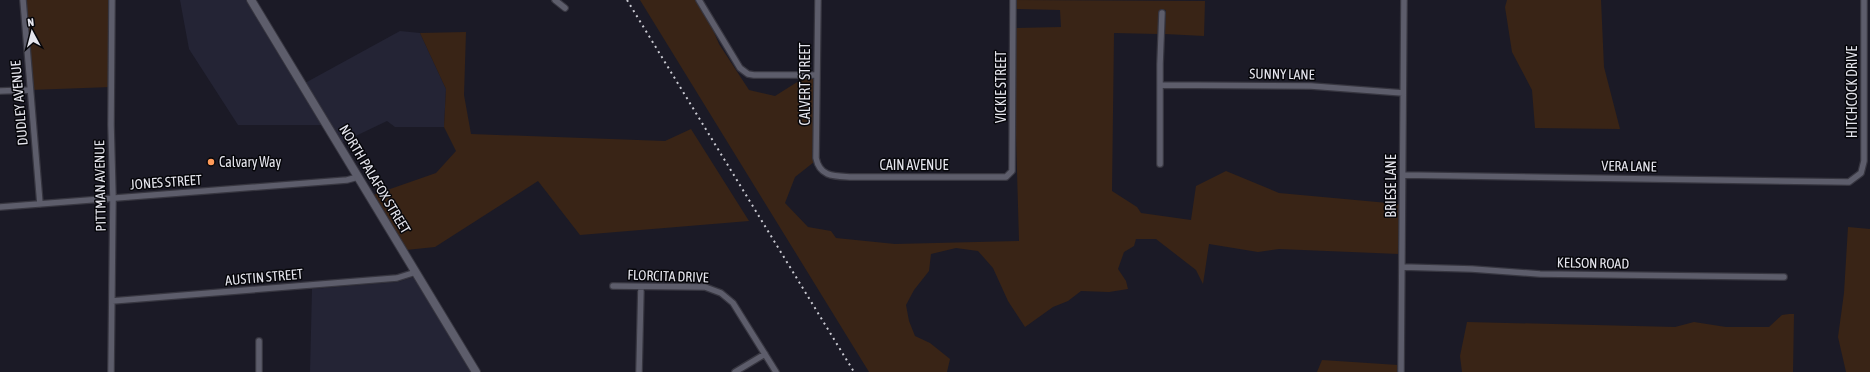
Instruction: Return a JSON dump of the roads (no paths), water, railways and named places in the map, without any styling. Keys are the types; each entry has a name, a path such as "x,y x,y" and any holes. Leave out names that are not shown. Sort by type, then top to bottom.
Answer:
{"main road":[{"name":"NORTH PALAFOX STREET","path":"251,0 476,372"}],"street":[{"name":"DUDLEY AVENUE","path":"23,0 40,204"},
{"name":"PITTMAN AVENUE","path":"111,372 113,198 111,124 112,0"},
{"path":"555,0 565,8"},
{"path":"699,0 740,68 744,72 754,75 817,75"},
{"name":"CALVERT STREET","path":"818,0 816,158 820,168"},
{"name":"VICKIE STREET","path":"1011,174 1013,0"},
{"name":"BRIESE LANE","path":"1401,372 1404,0"},
{"name":"HITCHCOCK DRIVE","path":"1853,180 1858,177 1863,168 1867,105 1864,0"},
{"path":"1160,164 1162,13"},
{"name":"SUNNY LANE","path":"1160,85 1311,86 1403,92"},
{"path":"0,92 30,90"},
{"name":"CAIN AVENUE","path":"820,168 823,172 832,176 852,177 1006,177 1011,174"},
{"name":"VERA LANE","path":"1403,175 1843,183 1853,180"},
{"name":"JONES STREET","path":"0,207 347,180 358,177"},
{"name":"KELSON ROAD","path":"1402,267 1472,269 1540,274 1784,277"},
{"name":"AUSTIN STREET","path":"112,301 397,278 416,272"},
{"name":"FLORCITA DRIVE","path":"613,286 705,287 721,292 733,303 776,372"},
{"path":"639,372 641,286"},
{"path":"259,341 259,372"},
{"path":"735,372 765,354"}],"railway":[{"path":"627,0 854,372"}],"place":[{"name":"Calvary Way","path":"211,162"}]}
